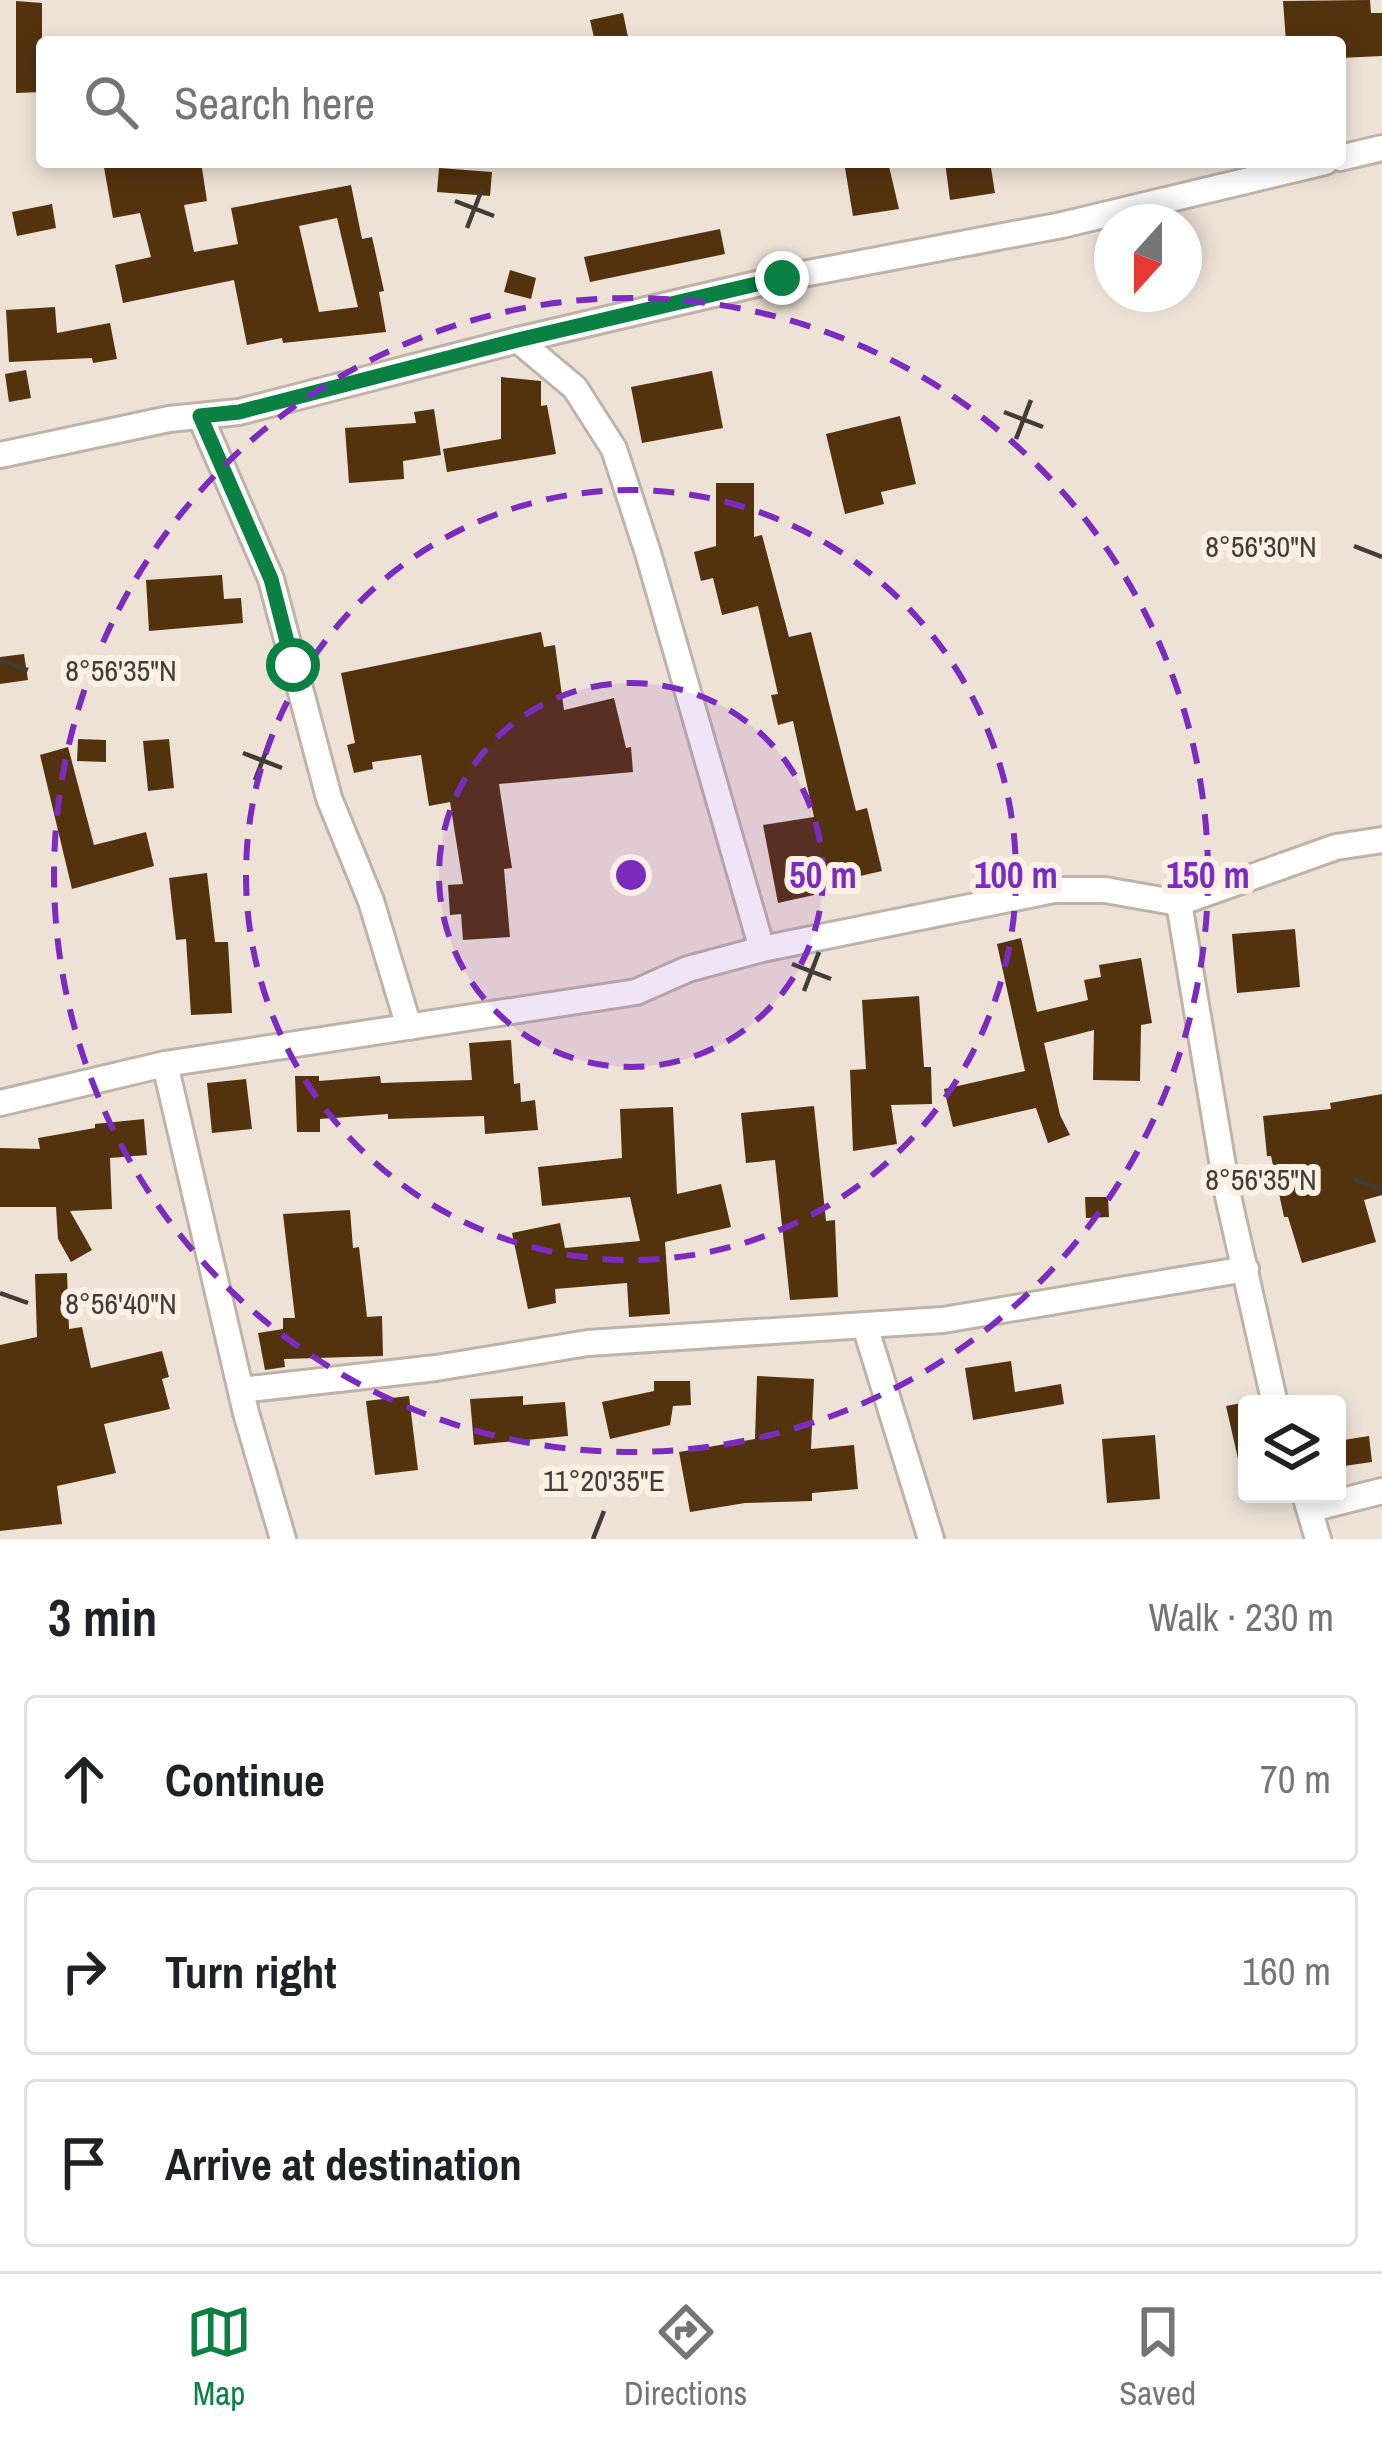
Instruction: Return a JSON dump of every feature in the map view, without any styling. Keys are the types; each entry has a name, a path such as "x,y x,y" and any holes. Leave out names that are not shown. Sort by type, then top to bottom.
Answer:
{"street":[{"path":"1346,157 1382,148"},
{"path":"0,455 170,418 239,412 782,278 1062,225 1300,168"},
{"path":"518,340 575,388 614,449 762,950"},
{"path":"200,416 271,579 329,799 371,901 409,1027"},
{"path":"0,1103 165,1064 636,992 688,969 762,950 1054,890 1105,890 1179,903 1336,848 1382,840"},
{"path":"1179,903 1228,1196 1273,1395"},
{"path":"165,1064 241,1390 283,1539"},
{"path":"241,1390 436,1368 588,1343 943,1320 1246,1269"},
{"path":"865,1326 931,1539"},
{"path":"1346,1496 1382,1491"},
{"path":"1308,1503 1318,1539"}],"building":[{"path":"1370,0 1371,13 1382,13 1382,56 1346,58 1346,36 1286,36 1283,1"},
{"path":"16,1 42,3 42,36 36,36 36,92 16,93"},
{"path":"623,13 628,36 594,36 590,20"},
{"path":"104,168 202,168 207,201 184,205 194,252 238,244 231,208 351,185 362,239 372,237 384,291 379,292 386,332 283,343 282,338 247,345 234,280 123,303 115,265 151,257 140,213 113,218","holes":["337,218 358,307 319,312 299,226"]},
{"path":"439,168 492,172 490,196 437,192"},
{"path":"845,168 889,168 899,209 853,216"},
{"path":"946,168 991,168 995,193 950,200"},
{"path":"52,204 56,228 17,236 12,212"},
{"path":"720,229 725,254 590,282 584,257"},
{"path":"510,270 536,278 531,299 504,292"},
{"path":"55,307 57,333 110,323 117,359 9,362 6,310"},
{"path":"26,370 31,398 9,402 5,374"},
{"path":"712,371 723,428 642,443 631,387"},
{"path":"501,377 541,381 541,406 547,405 556,454 447,472 443,449 501,439"},
{"path":"434,409 441,455 403,461 404,479 349,483 345,428 416,423 414,412"},
{"path":"900,416 916,484 881,492 884,504 845,514 826,434"},
{"path":"716,483 754,483 754,537 762,535 789,637 811,632 856,811 867,808 882,871 812,887 814,895 778,903 763,825 814,817 793,721 778,725 771,695 778,694 758,606 722,615 713,578 701,581 694,552 716,546"},
{"path":"222,575 224,599 241,598 243,623 149,631 146,580"},
{"path":"541,632 544,647 555,645 564,710 614,698 626,748 631,747 633,772 499,784 512,868 504,869 510,937 463,940 461,914 450,915 448,885 463,884 450,802 429,806 421,755 372,762 373,769 354,773 347,745 355,743 341,673"},
{"path":"24,654 28,680 0,684 0,657"},
{"path":"78,739 106,740 106,762 77,761"},
{"path":"169,739 174,788 148,791 143,741"},
{"path":"68,747 94,845 146,832 154,866 72,889 40,755"},
{"path":"207,873 215,942 228,942 232,1013 191,1015 186,939 176,940 169,878"},
{"path":"1295,929 1300,987 1237,993 1232,934"},
{"path":"1021,938 1037,1012 1088,1000 1084,980 1101,977 1099,965 1141,958 1152,1023 1141,1025 1140,1081 1093,1080 1094,1030 1044,1043 1060,1115 1070,1135 1048,1143 1036,1108 953,1127 944,1089 1025,1071 997,944"},
{"path":"919,996 932,1104 891,1105 897,1144 853,1151 850,1070 866,1069 862,1000"},
{"path":"511,1040 514,1084 520,1083 521,1102 535,1100 538,1130 485,1134 484,1116 388,1119 388,1114 320,1119 320,1132 297,1132 295,1076 319,1076 319,1081 380,1076 381,1083 472,1080 469,1043"},
{"path":"246,1079 252,1129 212,1133 207,1083"},
{"path":"1382,1094 1382,1195 1364,1200 1376,1242 1302,1263 1288,1217 1284,1217 1271,1156 1267,1156 1263,1116 1331,1109 1330,1103"},
{"path":"814,1106 826,1221 835,1220 838,1297 790,1300 775,1160 746,1163 741,1113"},
{"path":"673,1107 677,1194 721,1184 731,1227 665,1242 670,1314 629,1317 627,1283 555,1289 556,1303 528,1309 512,1233 560,1223 565,1248 640,1241 630,1197 542,1206 538,1167 622,1158 620,1109"},
{"path":"144,1119 147,1155 110,1158 112,1209 70,1211 92,1250 71,1262 58,1239 56,1207 0,1207 0,1148 40,1149 38,1138 95,1128 95,1124"},
{"path":"1085,1197 1108,1197 1109,1217 1086,1218"},
{"path":"350,1210 367,1317 382,1316 383,1356 284,1359 285,1367 265,1370 258,1333 283,1329 283,1318 295,1318 283,1214"},
{"path":"67,1273 69,1329 82,1327 91,1368 162,1351 169,1377 162,1379 170,1409 104,1424 116,1473 57,1486 62,1524 0,1531 0,1345 37,1337 35,1274"},
{"path":"1011,1361 1015,1392 1061,1384 1064,1404 973,1420 965,1368"},
{"path":"757,1376 814,1379 811,1449 854,1445 858,1489 812,1493 812,1501 745,1503 690,1512 679,1452 755,1439"},
{"path":"654,1381 690,1381 691,1405 673,1406 670,1425 610,1439 602,1402 654,1391"},
{"path":"409,1396 418,1470 375,1475 366,1401"},
{"path":"523,1396 523,1405 565,1402 568,1436 474,1445 470,1399"},
{"path":"1238,1404 1238,1459 1226,1406"},
{"path":"1155,1435 1160,1499 1107,1503 1102,1439"},
{"path":"1369,1436 1372,1462 1346,1466 1346,1440"}],"route":[{"path":"293,665 271,579 200,416 239,412 782,278"}]}
